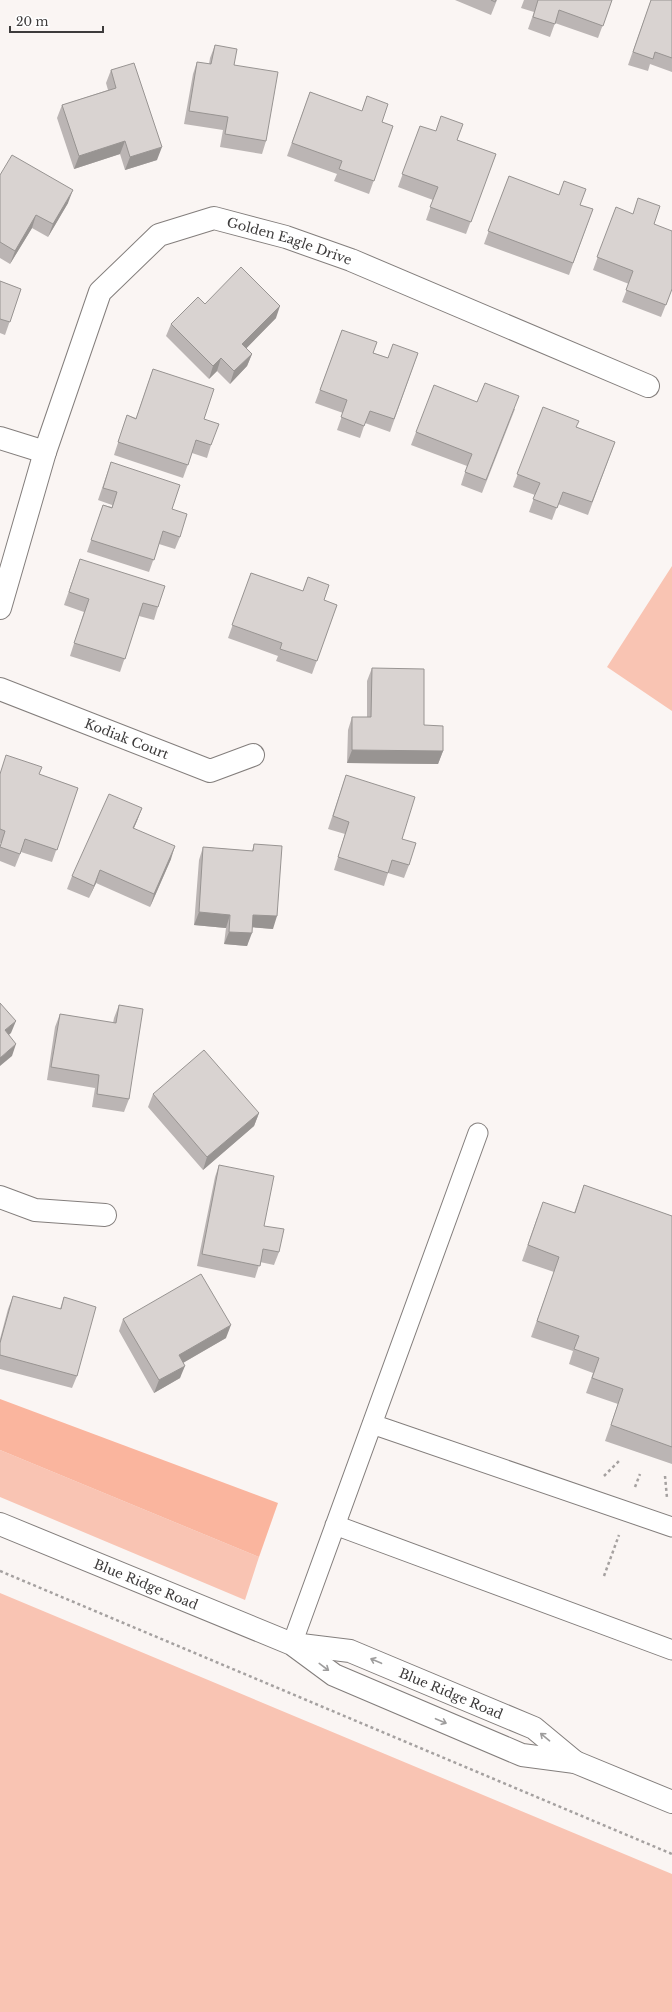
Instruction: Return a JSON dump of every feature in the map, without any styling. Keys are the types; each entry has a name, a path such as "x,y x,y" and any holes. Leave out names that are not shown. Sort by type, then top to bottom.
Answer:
{"street":[{"name":"Golden Eagle Drive","path":"0,608 45,452 100,292 159,235 214,218 286,237 352,260 648,386"},
{"path":"0,438 45,452"},
{"name":"Kodiak Court","path":"0,689 210,771 253,755"},
{"path":"0,1197 35,1210 105,1214"},
{"name":"Blue Ridge Road","path":"0,1524 292,1644 334,1675 522,1755 575,1762 672,1802"},
{"name":"Blue Ridge Road","path":"292,1644 350,1650 534,1728 575,1762"}],"lane":[{"path":"292,1644 478,1133"},
{"path":"372,1424 672,1527"},
{"path":"336,1525 672,1650"}],"path":[{"path":"0,1571 672,1854"}],"shaded area":[{"path":"672,566 672,711 607,667"},
{"path":"0,1399 278,1503 259,1557 0,1450"},
{"path":"0,1450 259,1557 245,1600 0,1497"},
{"path":"0,1593 672,1874 672,2012 0,2012"}],"building":[{"path":"538,0 612,0 603,26 559,10 555,24 533,17"},
{"path":"651,0 672,0 672,58 655,52 653,59 633,52"},
{"path":"215,45 237,49 234,65 278,72 266,141 225,134 228,117 189,111 197,62 211,64"},
{"path":"134,63 162,147 130,157 125,141 79,156 62,105 116,88 111,70"},
{"path":"310,92 362,111 367,96 388,104 382,122 393,126 374,181 339,169 342,161 292,143"},
{"path":"441,116 463,124 457,140 496,154 471,222 430,207 438,187 402,174 420,126 436,131"},
{"path":"12,155 73,190 53,224 36,215 15,251 0,242 0,175"},
{"path":"509,176 559,195 564,181 586,189 580,205 593,209 573,263 488,231"},
{"path":"638,198 660,206 654,224 672,231 672,289 666,305 626,290 633,271 597,257 616,207 633,214"},
{"path":"241,267 280,306 242,344 252,354 234,371 221,358 213,366 171,324 198,297 205,304"},
{"path":"0,281 21,289 10,322 0,319"},
{"path":"342,330 377,342 373,353 388,358 393,344 418,353 394,419 370,411 364,426 341,417 347,400 320,390"},
{"path":"153,369 214,389 204,419 219,424 211,445 196,440 188,465 118,442 127,415 136,419"},
{"path":"485,383 519,396 486,480 465,472 472,454 416,432 434,385 477,402"},
{"path":"543,407 579,421 576,427 615,442 592,502 563,492 557,508 533,499 540,483 517,474"},
{"path":"111,462 180,485 172,509 187,514 180,537 163,531 154,560 91,540 103,505 112,508 117,492 103,488"},
{"path":"80,559 165,586 158,607 143,603 125,659 74,643 89,599 69,592"},
{"path":"251,573 303,591 308,577 329,585 324,600 337,605 317,661 280,649 282,643 232,625"},
{"path":"372,668 424,669 424,725 443,726 443,751 352,750 352,717 371,717"},
{"path":"6,755 42,767 39,774 78,788 57,850 25,839 20,854 0,847 5,831 0,829 0,774"},
{"path":"346,775 415,797 402,839 416,843 409,865 392,860 388,873 338,857 349,822 333,816"},
{"path":"109,794 142,808 133,828 175,846 154,894 100,870 94,886 72,876"},
{"path":"254,844 282,846 277,916 253,915 252,933 229,932 230,915 199,912 203,847 253,851"},
{"path":"0,1003 16,1021 5,1030 16,1044 0,1058"},
{"path":"119,1005 143,1009 129,1099 97,1094 99,1075 51,1067 60,1014 116,1023"},
{"path":"204,1050 259,1113 207,1157 153,1094"},
{"path":"219,1165 274,1176 264,1226 284,1229 279,1252 263,1249 260,1266 202,1254"},
{"path":"584,1185 672,1216 672,1447 611,1425 623,1389 592,1378 599,1358 574,1349 579,1336 537,1321 559,1257 528,1245 543,1202 575,1213"},
{"path":"201,1274 231,1325 179,1355 185,1366 159,1380 123,1319"},
{"path":"13,1296 61,1309 64,1297 96,1307 77,1376 0,1355 0,1343"}]}
